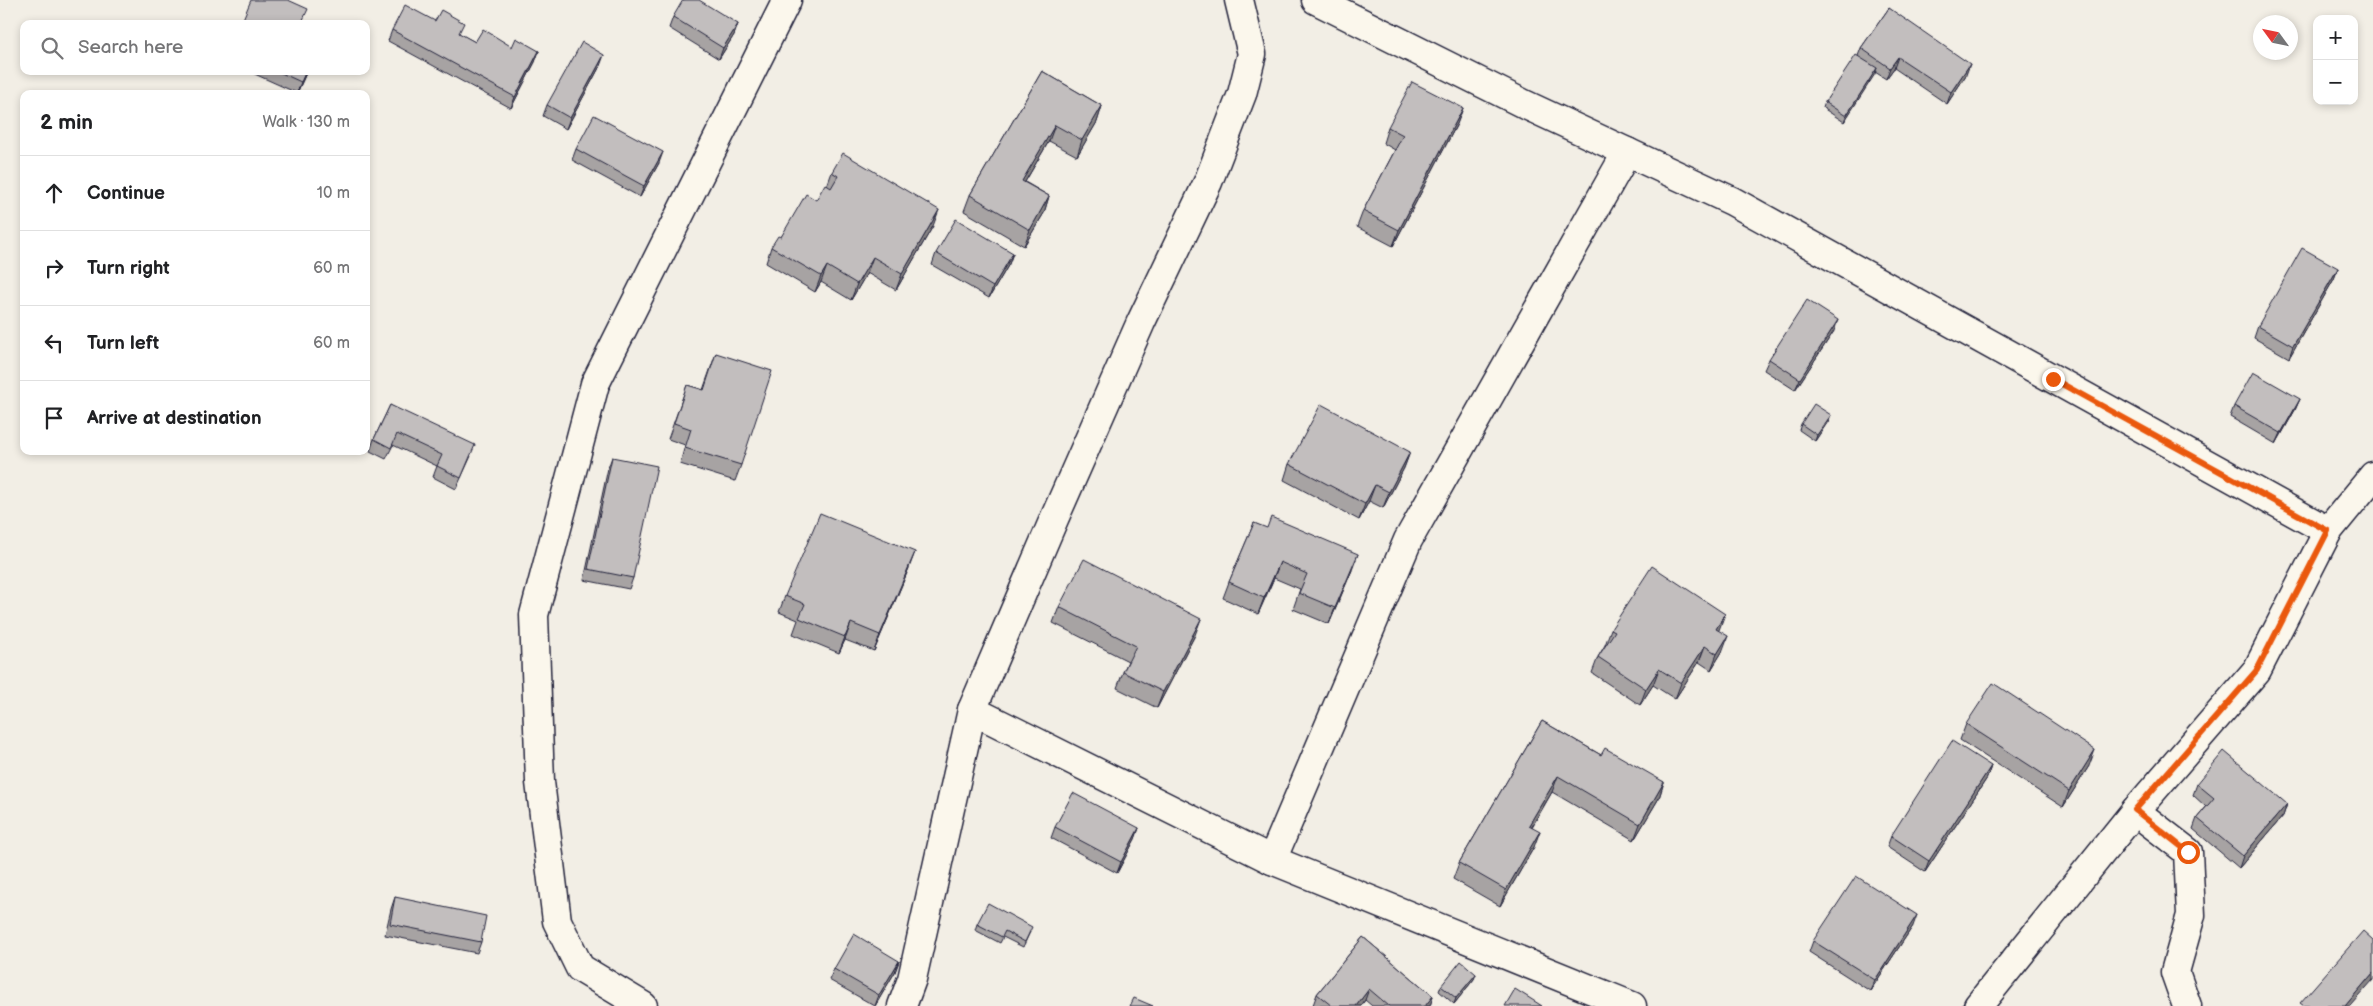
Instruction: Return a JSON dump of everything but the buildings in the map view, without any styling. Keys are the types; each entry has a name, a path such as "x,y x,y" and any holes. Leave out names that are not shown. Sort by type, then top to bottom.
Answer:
{"street":[{"path":"643,1006 580,968 557,922 540,782 534,615 595,384 787,0"},
{"path":"902,1006 912,979 972,710 1141,322 1208,182 1242,94 1252,54 1239,0"},
{"path":"1316,0 1526,105 1732,201 2328,531"},
{"path":"1272,860 1408,540 1627,152"},
{"path":"1978,1006 2135,810 2257,670 2328,531 2373,476"},
{"path":"972,710 1272,860 1632,1006"},
{"path":"2135,810 2188,852 2191,915 2175,972 2187,1006"}],"route":[{"path":"2053,379 2328,531 2257,670 2135,810 2188,852"}]}
